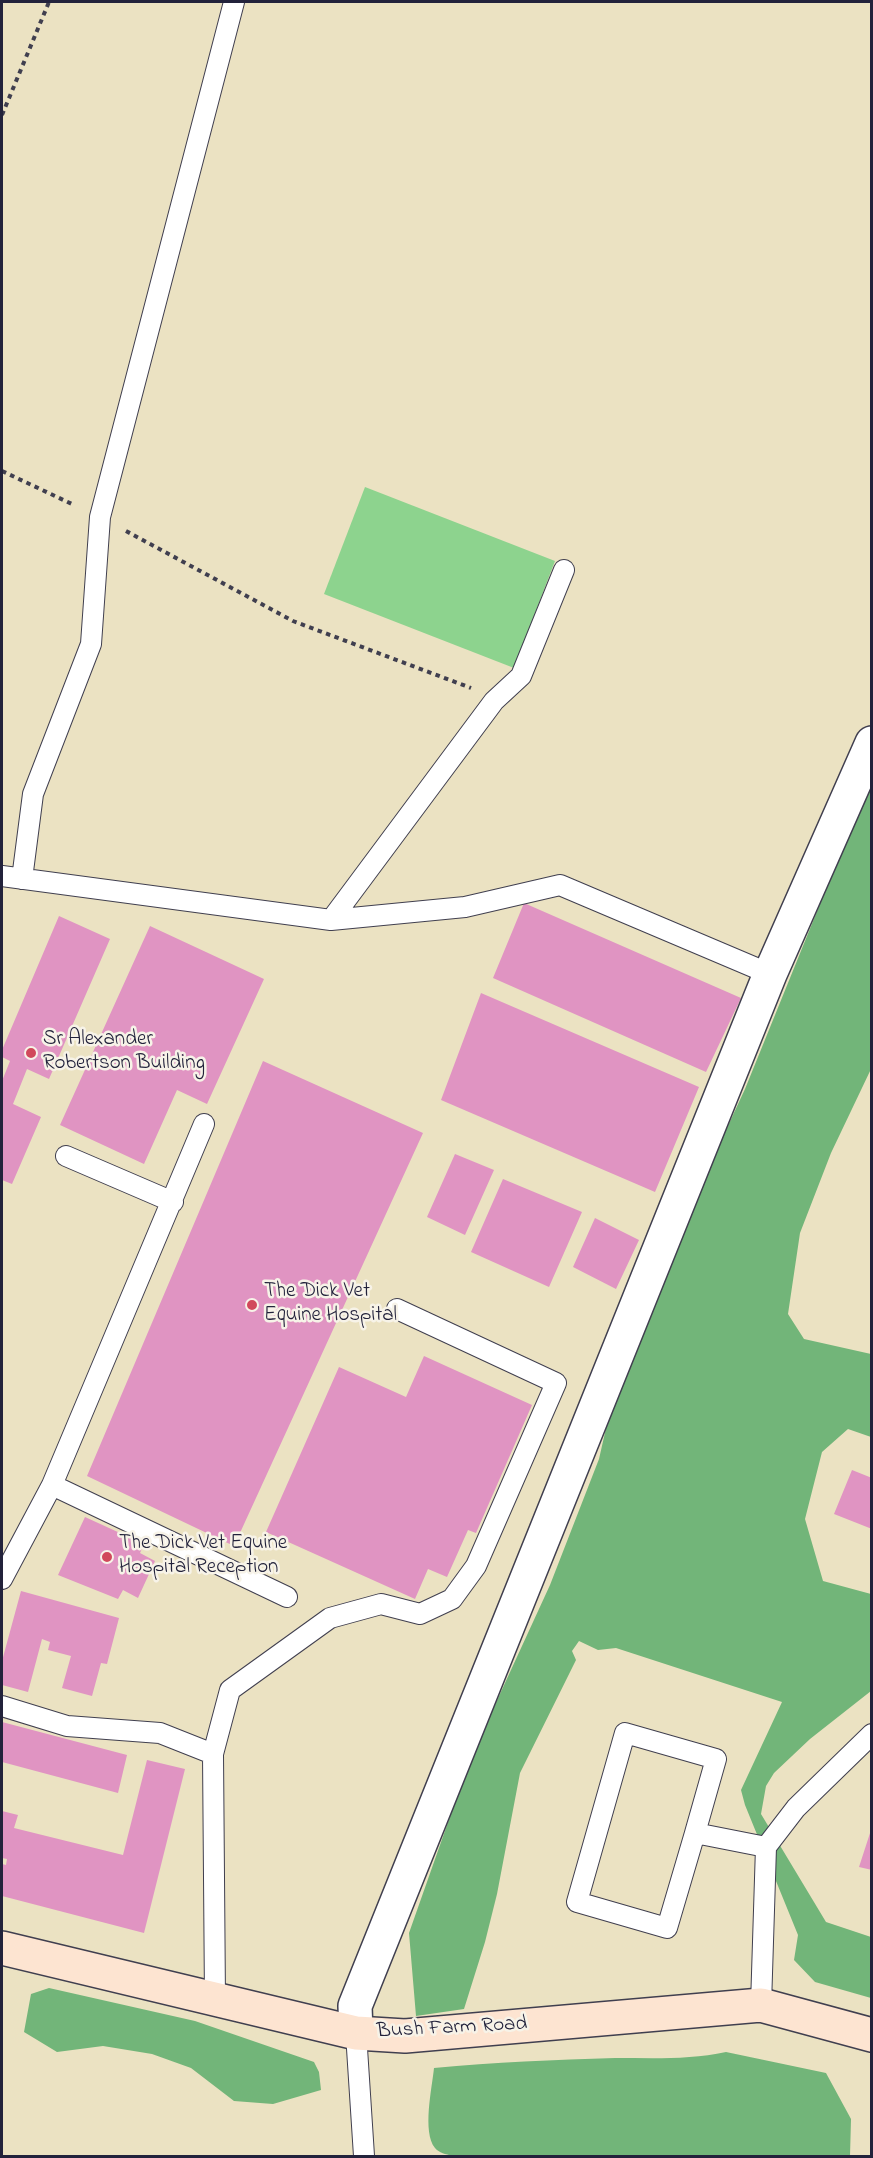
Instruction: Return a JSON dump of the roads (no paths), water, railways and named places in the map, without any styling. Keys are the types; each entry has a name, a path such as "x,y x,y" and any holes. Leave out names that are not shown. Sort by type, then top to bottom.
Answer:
{"street":[{"path":"356,2033 355,2006 770,974 872,743"},
{"name":"Bush Farm Road","path":"2,1948 356,2033 405,2036 761,2005 872,2035"}],"lane":[{"path":"22,879 33,794 91,644 100,517 234,2"},
{"path":"331,920 494,701 520,676 564,570"},
{"path":"2,876 331,920 465,907 560,885 770,974"},
{"path":"2,1579 52,1485 204,1124"},
{"path":"66,1156 173,1202"},
{"path":"215,2000 213,1754 230,1690 330,1618 381,1604 420,1614 452,1599 476,1566 556,1383 397,1309"},
{"path":"52,1485 287,1597"},
{"path":"2,1706 67,1726 160,1733 213,1754"},
{"path":"625,1733 716,1759 695,1833 668,1928 577,1902 625,1733"},
{"path":"761,2005 766,1846 795,1808 872,1734"},
{"path":"695,1833 766,1846"},
{"path":"356,2033 364,2157"}],"place":[{"name":"Sr Alexander Robertson Building","path":"31,1053"},
{"name":"The Dick Vet Equine Hospital","path":"252,1305"},
{"name":"The Dick Vet Equine Hospital Reception","path":"107,1557"}]}
